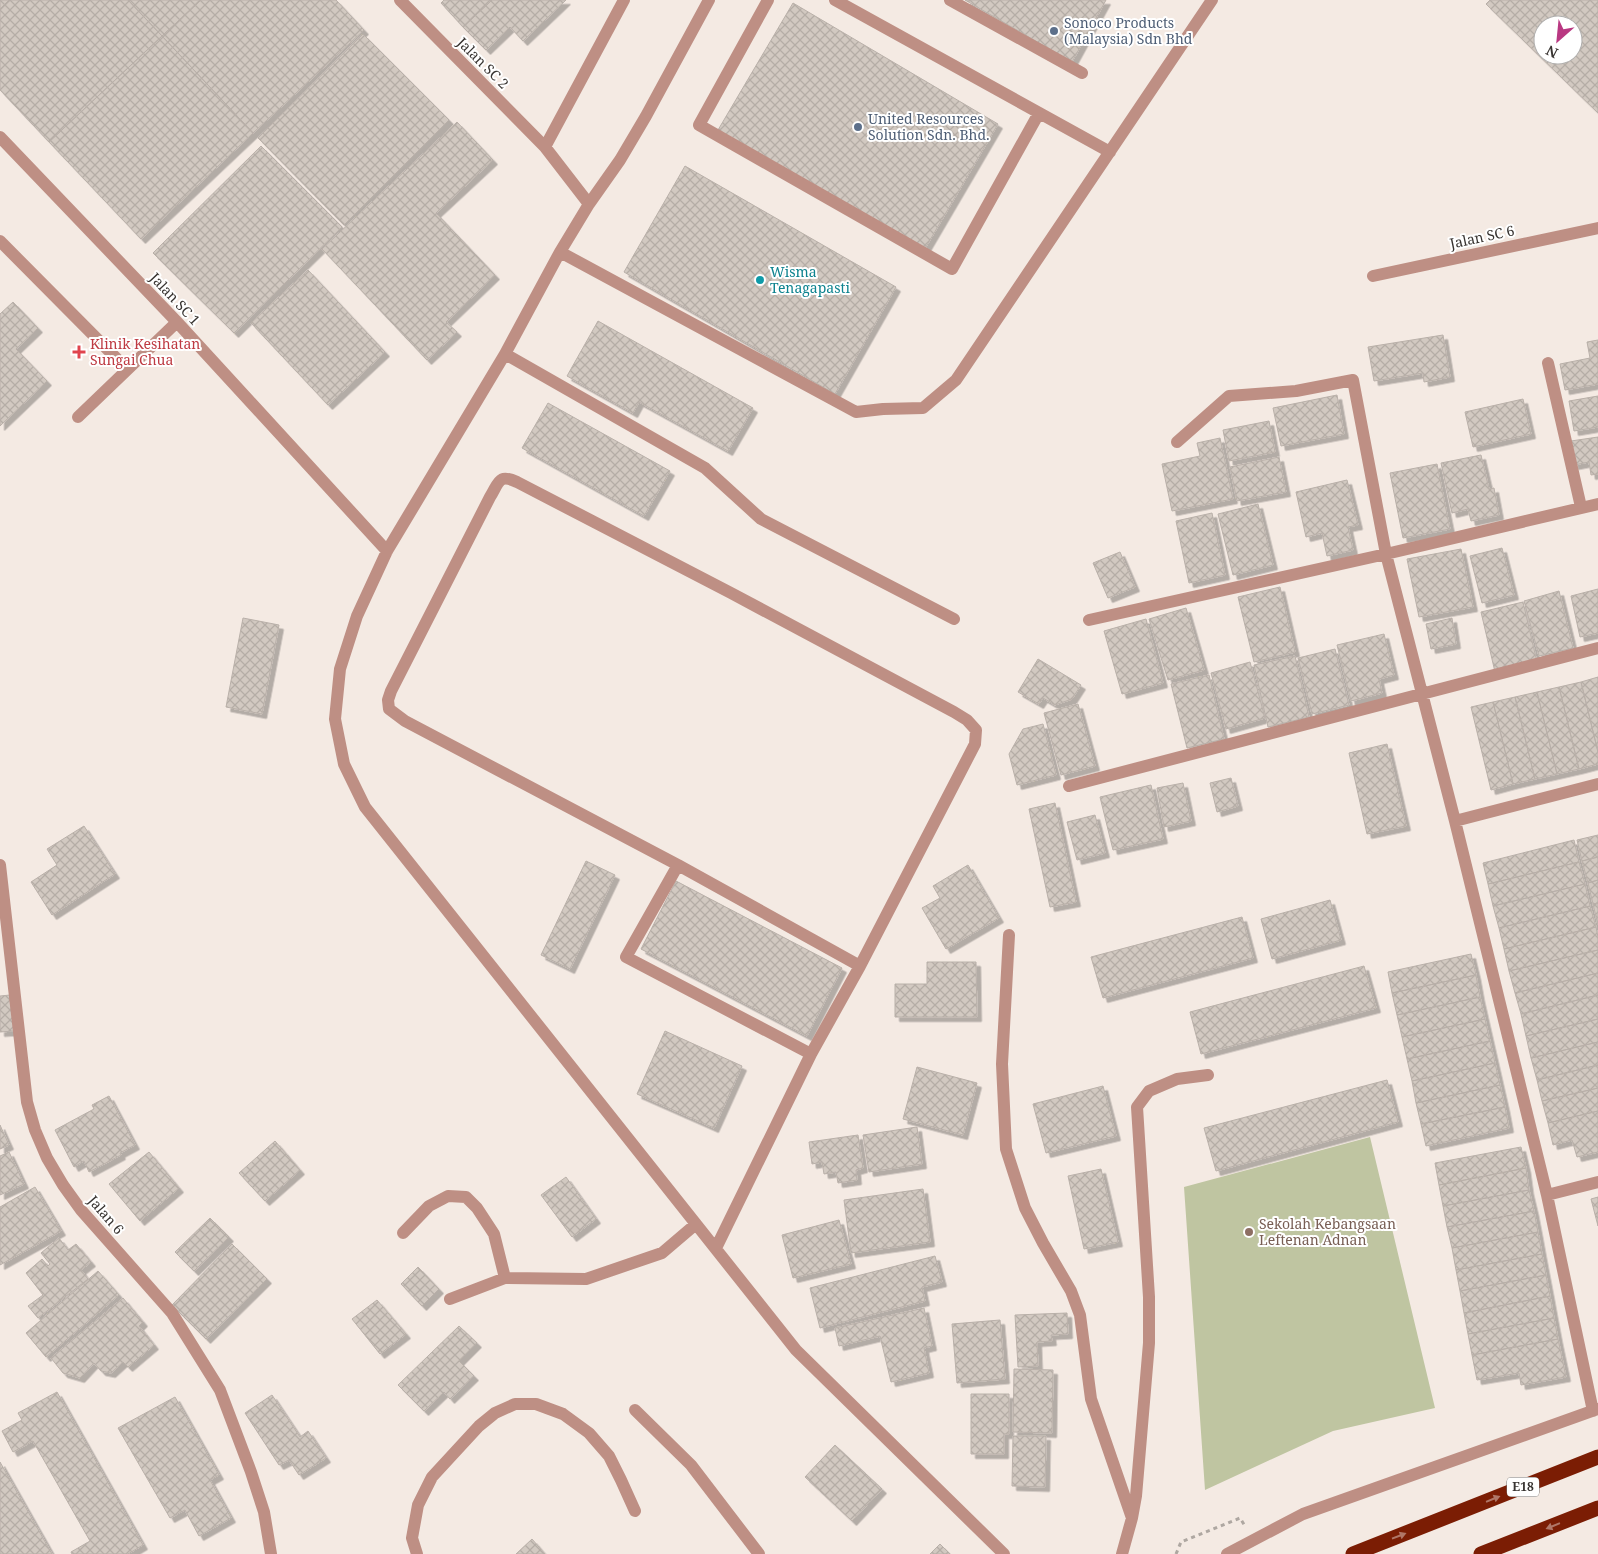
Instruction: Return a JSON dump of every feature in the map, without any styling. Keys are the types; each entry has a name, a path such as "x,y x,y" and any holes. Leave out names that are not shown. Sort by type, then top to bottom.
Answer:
{"highway":[{"name":"E18","path":"1353,1554 1598,1457"},
{"path":"1481,1554 1598,1508"}],"street":[{"name":"Jalan SC 2","path":"400,0 545,148 589,204"},
{"path":"545,148 624,0"},
{"path":"710,0 646,116 620,160 589,204 560,252 505,354 387,551 357,616 340,669 335,719 344,764 365,807 796,1350 1001,1552 1014,1554"},
{"path":"768,0 699,125 952,269 1040,113"},
{"path":"835,0 1110,152"},
{"path":"950,0 1082,73"},
{"path":"560,252 856,412 923,408 956,380 1212,0"},
{"name":"Jalan SC 1","path":"0,137 177,322 387,551"},
{"name":"Jalan SC 6","path":"1373,276 1598,228"},
{"path":"0,240 127,369"},
{"path":"78,417 177,322"},
{"path":"505,354 705,468 761,519 954,619"},
{"path":"1548,363 1581,508"},
{"path":"1177,442 1228,396 1296,391 1353,380 1386,554 1455,821 1547,1195 1596,1410 1303,1514 1228,1554"},
{"path":"716,1248 811,1054 860,966 975,744 976,730 968,720 954,712 731,593 507,477 500,480 391,691 388,700 389,709 405,721 678,866 860,966"},
{"path":"1089,620 1386,554 1598,504"},
{"path":"1069,786 1598,648"},
{"path":"1455,821 1598,784"},
{"name":"Jalan 6","path":"0,865 27,1102 35,1130 47,1158 63,1185 81,1210 172,1313 220,1390 264,1512 270,1554"},
{"path":"678,866 626,957 811,1054"},
{"path":"1009,935 1002,1064 1006,1149 1026,1208 1043,1243 1071,1291 1080,1315 1091,1399 1132,1518"},
{"path":"1122,1554 1136,1496 1149,1343 1149,1297 1137,1107 1149,1091 1178,1079 1208,1075"},
{"path":"1547,1195 1598,1182"},
{"path":"402,1234 429,1206 448,1196 466,1197 477,1208 494,1234 505,1278"},
{"path":"450,1299 505,1278 586,1279 662,1253 696,1224"},
{"path":"417,1554 412,1538 418,1505 432,1477 479,1426 495,1413 515,1404 536,1404 562,1414 589,1433 609,1456 635,1511"},
{"path":"635,1410 691,1465 759,1554"}],"path":[{"path":"1176,1554 1181,1542 1240,1518"}],"green space":[{"path":"1370,1137 1435,1408 1333,1431 1205,1490 1184,1187"}],"building":[{"path":"0,0 9,0 0,9"},
{"path":"9,0 128,0 162,36 49,142 0,90 0,9"},
{"path":"128,0 201,0 162,36"},
{"path":"201,0 336,0 364,30 253,133 162,36"},
{"path":"444,0 492,0 463,27 441,3"},
{"path":"492,0 566,0 523,41 510,27 486,50 463,27"},
{"name":"Sonoco Products (Malaysia) Sdn Bhd","path":"965,0 1106,0 1072,62"},
{"path":"1490,0 1598,0 1598,113 1549,65 1583,65 1583,15 1533,15 1533,50 1486,4"},
{"name":"United Resources Solution Sdn. Bhd.","path":"793,3 998,124 923,252 718,130"},
{"path":"363,34 449,120 344,225 258,138"},
{"path":"162,36 253,133 141,239 49,142"},
{"path":"457,122 493,160 436,213 495,275 446,322 457,332 427,360 322,249"},
{"path":"261,146 342,227 234,333 153,253"},
{"name":"Wisma Tenagapasti","path":"685,166 896,287 835,394 624,272"},
{"path":"308,270 385,352 328,405 251,323"},
{"path":"13,302 38,328 16,349 47,381 0,426 0,314"},
{"path":"598,321 753,408 728,451 639,402 633,413 567,376"},
{"path":"1443,335 1450,377 1424,382 1423,373 1374,381 1368,347"},
{"path":"1598,340 1598,384 1565,390 1560,364 1590,358 1587,342"},
{"path":"1337,395 1344,434 1281,446 1273,408"},
{"path":"1598,396 1598,427 1574,431 1569,401"},
{"path":"1523,399 1531,434 1473,447 1465,412"},
{"path":"548,403 670,471 644,516 522,448"},
{"path":"1269,421 1275,452 1229,461 1223,430"},
{"path":"1598,437 1598,474 1591,475 1589,462 1574,465 1571,441"},
{"path":"1220,438 1233,499 1172,511 1162,464 1200,456 1197,443"},
{"path":"1481,455 1489,489 1494,488 1499,515 1471,521 1468,509 1452,513 1441,463"},
{"path":"1279,457 1286,492 1237,501 1230,467"},
{"path":"1437,464 1450,529 1403,538 1390,473"},
{"path":"1347,480 1358,525 1348,527 1353,550 1327,556 1322,533 1306,537 1296,492"},
{"path":"1258,504 1273,565 1233,575 1218,514"},
{"path":"1212,513 1225,575 1189,583 1176,521"},
{"path":"1502,548 1514,595 1482,603 1470,556"},
{"path":"1461,549 1473,607 1419,617 1407,559"},
{"path":"1120,552 1135,587 1108,598 1093,563"},
{"path":"1280,587 1295,652 1254,662 1238,597"},
{"path":"1598,589 1598,633 1580,637 1571,596"},
{"path":"1559,591 1573,648 1539,656 1524,601"},
{"path":"1523,602 1537,662 1495,672 1481,612"},
{"path":"1186,608 1204,670 1168,680 1149,619"},
{"path":"243,618 279,625 262,714 226,707"},
{"path":"1452,618 1456,644 1431,649 1426,624"},
{"path":"1146,619 1163,683 1122,694 1104,631"},
{"path":"1384,634 1394,675 1379,679 1382,693 1351,701 1337,645"},
{"path":"1335,649 1349,705 1312,714 1298,658"},
{"path":"1295,656 1309,717 1268,727 1254,665"},
{"path":"1038,659 1081,685 1072,699 1055,705 1043,698 1039,704 1018,692"},
{"path":"1250,662 1265,718 1226,729 1211,673"},
{"path":"1209,675 1224,739 1187,748 1171,684"},
{"path":"1598,677 1598,752 1581,682"},
{"path":"1581,682 1598,752 1598,764 1579,769 1559,687"},
{"path":"1559,687 1579,769 1557,774 1537,692"},
{"path":"1537,692 1557,774 1535,779 1515,697"},
{"path":"1515,697 1535,779 1513,784 1493,702"},
{"path":"1493,702 1513,784 1491,790 1471,707"},
{"path":"1078,704 1095,766 1061,775 1044,713"},
{"path":"1043,724 1056,775 1017,785 1009,754 1023,729"},
{"path":"1387,744 1406,826 1367,834 1349,753"},
{"path":"1231,778 1238,806 1217,812 1210,783"},
{"path":"1183,783 1191,821 1164,827 1157,788"},
{"path":"1151,785 1163,839 1113,850 1100,797"},
{"path":"1055,803 1076,902 1050,907 1029,809"},
{"path":"1095,815 1105,853 1077,860 1067,822"},
{"path":"84,826 115,874 52,915 31,882 57,865 47,849"},
{"path":"1598,835 1598,857 1582,861 1577,840"},
{"path":"1574,840 1579,862 1488,884 1483,863"},
{"path":"1598,857 1598,880 1588,883 1582,861"},
{"path":"586,861 615,875 570,969 541,955"},
{"path":"1579,862 1585,884 1493,906 1488,884"},
{"path":"968,865 999,918 946,949 922,908 940,898 933,886"},
{"path":"1598,880 1598,903 1593,904 1588,883"},
{"path":"676,881 842,968 807,1036 641,949"},
{"path":"1585,884 1590,906 1499,928 1493,906"},
{"path":"1330,900 1341,940 1272,959 1261,919"},
{"path":"1598,903 1598,925 1593,904"},
{"path":"1590,906 1596,927 1504,949 1499,928"},
{"path":"1242,917 1253,958 1103,998 1091,957"},
{"path":"1596,927 1598,950 1509,971 1504,949"},
{"path":"1598,950 1598,973 1515,993 1509,971"},
{"path":"1471,954 1476,975 1392,993 1388,972"},
{"path":"927,962 976,962 977,1017 895,1017 895,984 927,984"},
{"path":"1364,966 1376,1008 1201,1054 1190,1012"},
{"path":"1598,973 1598,995 1521,1014 1515,993"},
{"path":"1476,975 1480,997 1397,1015 1392,993"},
{"path":"10,995 14,1031 0,1032 0,996"},
{"path":"1598,995 1598,1019 1526,1036 1521,1014"},
{"path":"1480,997 1485,1019 1402,1037 1397,1015"},
{"path":"1485,1019 1490,1041 1407,1059 1402,1037"},
{"path":"1598,1019 1598,1042 1531,1058 1526,1036"},
{"path":"665,1031 742,1066 714,1128 637,1094"},
{"path":"1490,1041 1495,1063 1412,1081 1407,1059"},
{"path":"1598,1042 1598,1065 1537,1080 1531,1058"},
{"path":"1495,1063 1500,1085 1416,1103 1412,1081"},
{"path":"1598,1065 1598,1088 1542,1101 1537,1080"},
{"path":"917,1067 977,1083 963,1135 903,1119"},
{"path":"1387,1080 1398,1122 1216,1171 1204,1128"},
{"path":"1500,1085 1505,1107 1421,1124 1416,1103"},
{"path":"1103,1086 1116,1136 1046,1153 1033,1104"},
{"path":"1598,1088 1598,1111 1548,1123 1542,1101"},
{"path":"109,1096 135,1145 120,1153 121,1155 89,1172 84,1161 74,1167 55,1130 94,1109 92,1105"},
{"path":"1505,1107 1509,1128 1426,1146 1421,1124"},
{"path":"1598,1111 1598,1152 1577,1157 1572,1140 1553,1145 1548,1123"},
{"path":"0,1125 9,1145 0,1149"},
{"path":"917,1127 922,1164 869,1172 863,1135"},
{"path":"858,1135 863,1168 856,1170 857,1180 838,1183 836,1172 824,1174 822,1162 812,1164 809,1142"},
{"path":"275,1141 300,1170 265,1201 239,1173"},
{"path":"1521,1147 1526,1168 1439,1185 1435,1163"},
{"path":"9,1152 24,1184 0,1195 0,1156"},
{"path":"149,1152 179,1188 140,1221 109,1184"},
{"path":"1526,1168 1529,1190 1443,1206 1439,1185"},
{"path":"1101,1169 1118,1242 1084,1249 1068,1176"},
{"path":"566,1177 596,1219 572,1237 541,1195"},
{"path":"35,1187 61,1231 0,1265 0,1207"},
{"path":"923,1189 930,1242 851,1253 844,1200"},
{"path":"1529,1190 1534,1211 1447,1227 1443,1206"},
{"path":"1598,1197 1598,1226 1591,1199"},
{"path":"1534,1211 1538,1232 1452,1248 1447,1227"},
{"path":"210,1218 229,1237 194,1271 175,1252"},
{"path":"839,1220 851,1264 793,1278 782,1235"},
{"path":"1538,1232 1542,1254 1456,1270 1452,1248"},
{"path":"59,1238 68,1250 76,1244 91,1262 81,1270 88,1279 38,1318 28,1306 43,1295 26,1273 42,1259 48,1266 50,1264 41,1253"},
{"path":"232,1244 267,1279 206,1339 172,1305"},
{"path":"1542,1254 1546,1275 1460,1291 1456,1270"},
{"path":"935,1256 942,1282 922,1287 925,1301 820,1328 810,1288"},
{"path":"418,1267 439,1289 422,1306 401,1284"},
{"path":"98,1271 119,1295 46,1357 26,1333"},
{"path":"1546,1275 1550,1296 1464,1313 1460,1291"},
{"path":"1550,1296 1554,1318 1468,1334 1464,1313"},
{"path":"123,1298 143,1322 139,1326 154,1345 128,1367 123,1362 111,1373 101,1371 94,1363 80,1378 63,1373 51,1358"},
{"path":"377,1300 406,1334 380,1354 352,1319"},
{"path":"924,1308 932,1346 924,1348 929,1373 891,1382 880,1336 839,1346 835,1328"},
{"path":"1067,1313 1068,1334 1051,1335 1052,1341 1037,1342 1038,1366 1018,1367 1015,1315"},
{"path":"1554,1318 1558,1339 1472,1355 1468,1334"},
{"path":"1000,1320 1005,1379 957,1383 952,1324"},
{"path":"459,1326 477,1343 459,1361 474,1376 450,1399 444,1392 424,1411 398,1385"},
{"path":"1558,1339 1566,1377 1521,1385 1519,1373 1477,1380 1472,1355"},
{"path":"1014,1369 1053,1370 1052,1433 1013,1432"},
{"path":"57,1392 143,1545 128,1554 72,1554 71,1552 90,1541 33,1441 13,1452 2,1431 22,1420 18,1413"},
{"path":"971,1394 1009,1394 1009,1434 1004,1434 1004,1454 971,1454"},
{"path":"272,1395 300,1437 308,1431 326,1458 299,1475 289,1460 279,1465 245,1413"},
{"path":"175,1397 219,1475 210,1480 231,1518 199,1536 185,1510 170,1518 118,1428"},
{"path":"1013,1436 1046,1436 1045,1487 1012,1486"},
{"path":"835,1445 882,1489 852,1521 805,1477"},
{"path":"0,1462 52,1554 0,1554"},
{"path":"532,1539 545,1554 516,1554"},
{"path":"940,1544 950,1554 930,1554"}],"place":[{"name":"Sonoco Products (Malaysia) Sdn Bhd","path":"1054,31"},
{"name":"United Resources Solution Sdn. Bhd.","path":"858,127"},
{"name":"Wisma Tenagapasti","path":"760,280"},
{"name":"Klinik Kesihatan Sungai Chua","path":"79,352"},
{"name":"Sekolah Kebangsaan Leftenan Adnan","path":"1249,1232"}]}
